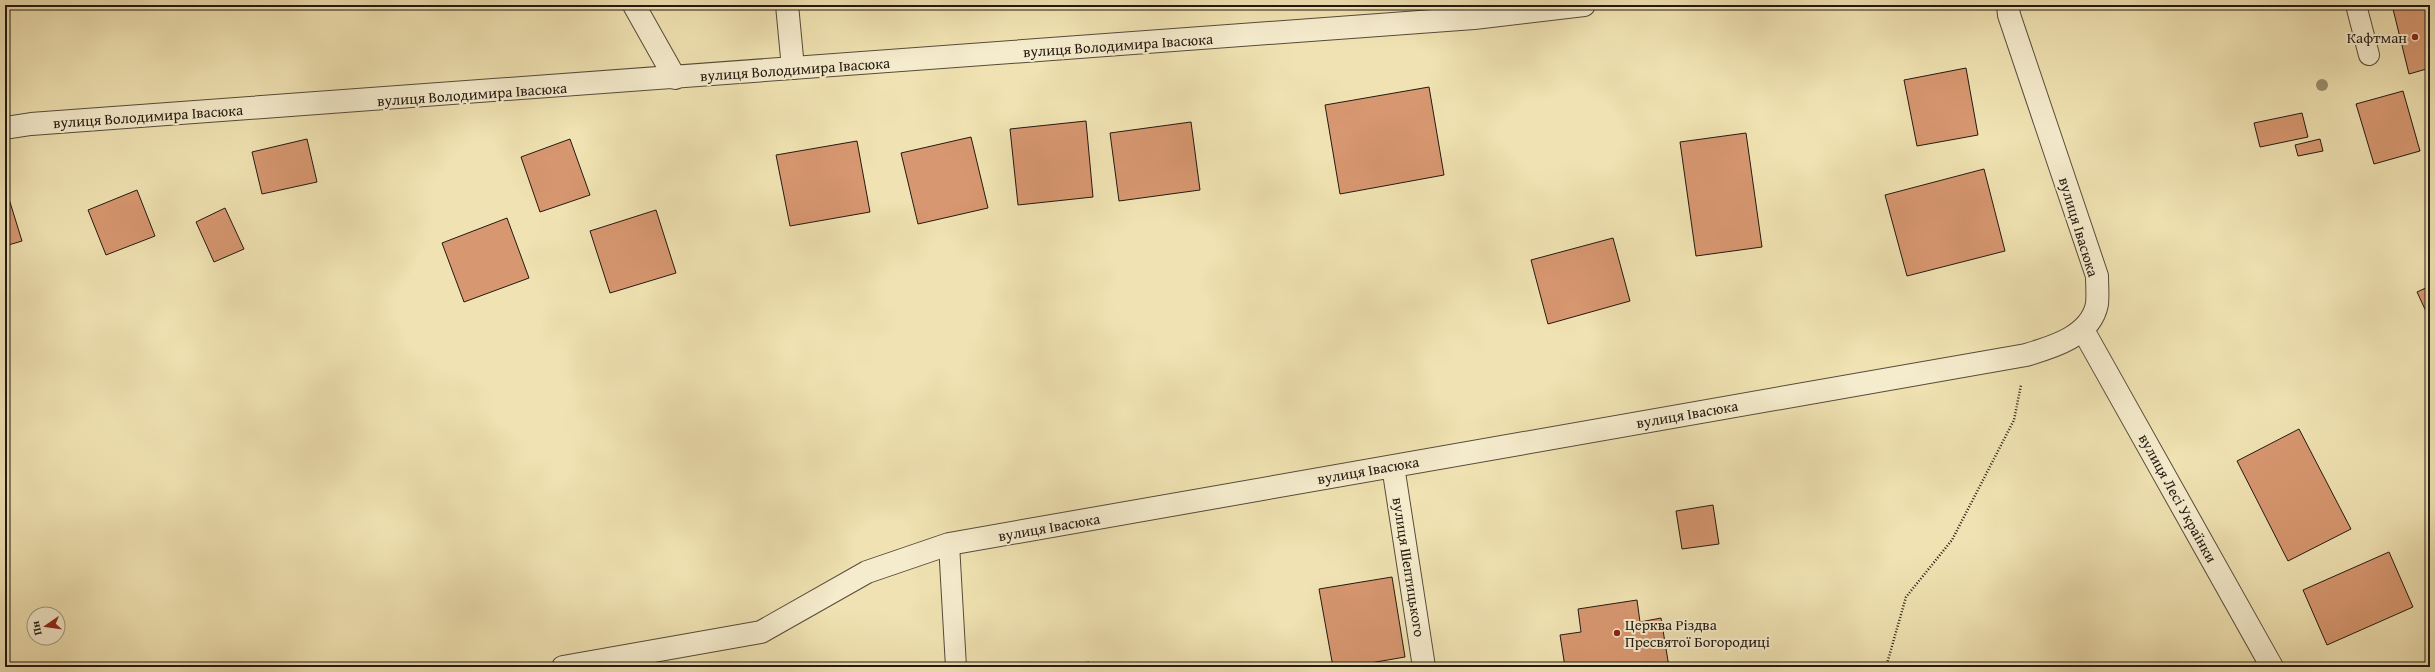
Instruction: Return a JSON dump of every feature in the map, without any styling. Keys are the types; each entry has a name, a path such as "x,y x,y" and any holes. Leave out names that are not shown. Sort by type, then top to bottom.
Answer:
{"street":[{"path":"634,5 675,78"},
{"path":"787,5 793,68"},
{"name":"вулиця Володимира Івасюка","path":"5,128 31,124 500,93 793,68 1474,18 1584,5"},
{"name":"вулиця Івасюка","path":"563,667 761,632 868,572 949,544 2026,355 2055,346 2083,330 2097,305 2097,276 2009,15 2008,5"},
{"name":"вулиця Лесі Українки","path":"2083,330 2272,667"},
{"name":"вулиця Шептицького","path":"1393,466 1424,667"}],"lane":[{"path":"2356,5 2369,55"},
{"path":"949,544 956,667"}],"path":[{"path":"1886,667 1906,597 1952,540 2014,420 2026,355"}],"building":[{"name":"Кафтман","path":"2392,5 2430,5 2430,68 2409,74"},
{"path":"1966,68 1978,135 1917,146 1904,80"},
{"path":"1429,87 1444,175 1340,194 1325,105"},
{"path":"2403,91 2420,151 2374,164 2356,104"},
{"path":"2302,113 2308,137 2260,147 2254,123"},
{"path":"1086,121 1093,197 1018,205 1010,129"},
{"path":"1191,122 1200,190 1119,201 1110,133"},
{"path":"1746,133 1762,247 1696,256 1680,142"},
{"path":"971,137 988,208 918,224 901,153"},
{"path":"307,139 317,182 262,194 252,152"},
{"path":"570,139 590,195 540,212 521,157"},
{"path":"2320,139 2323,151 2298,156 2295,145"},
{"path":"857,141 870,212 790,226 776,155"},
{"path":"1984,169 2005,251 1907,276 1885,195"},
{"path":"5,186 22,241 5,246"},
{"path":"137,190 155,236 106,255 88,210"},
{"path":"225,208 244,249 214,262 196,222"},
{"path":"656,210 676,273 610,293 590,231"},
{"path":"507,218 529,278 464,302 442,243"},
{"path":"1613,238 1630,301 1548,324 1531,260"},
{"path":"2430,286 2430,320 2417,292"},
{"path":"2299,429 2351,529 2288,561 2237,461"},
{"path":"1713,505 1719,544 1682,549 1676,511"},
{"path":"2389,552 2413,607 2327,645 2303,590"},
{"path":"1392,577 1405,657 1347,667 1333,667 1319,589"},
{"name":"Церква Різдва Пресвятої Богородиці","path":"1637,600 1640,622 1661,618 1669,667 1565,667 1560,635 1581,632 1578,609"},
{"path":"1089,662 1090,667 1059,667"},
{"path":"926,665 926,667 884,667"}],"place":[{"name":"Кафтман","path":"2415,37"},
{"name":"Церква Різдва Пресвятої Богородиці","path":"1617,633"}]}
